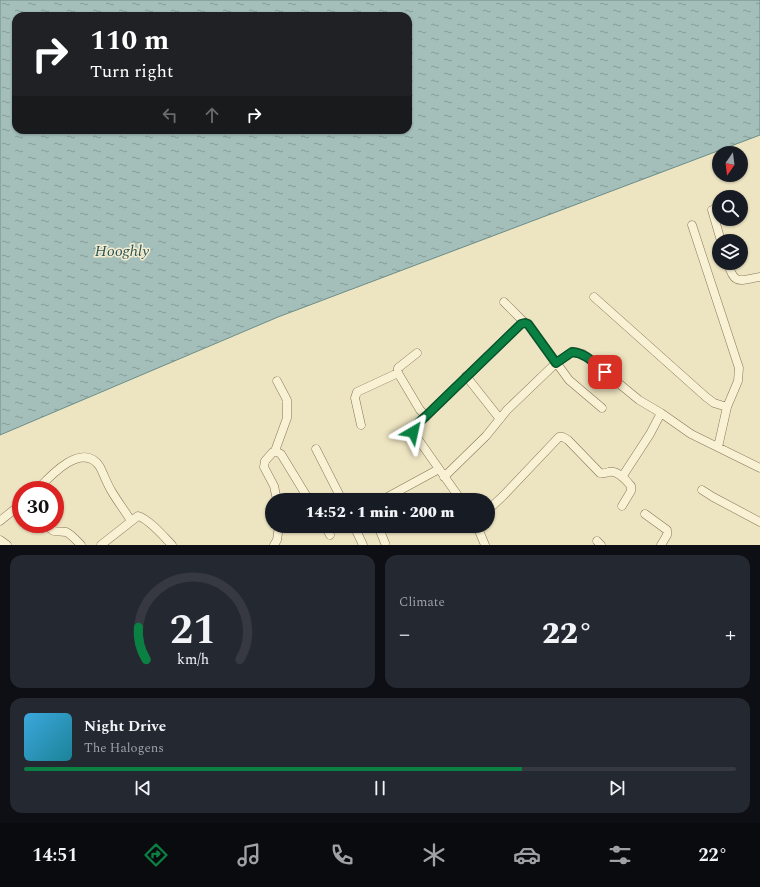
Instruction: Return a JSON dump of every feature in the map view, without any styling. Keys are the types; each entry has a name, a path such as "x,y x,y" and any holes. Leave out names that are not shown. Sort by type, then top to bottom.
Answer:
{"street":[{"path":"692,225 739,368 738,381 727,407 718,447"},
{"path":"730,270 733,277 739,280 760,277"},
{"path":"594,297 706,397 714,403 727,407"},
{"path":"504,302 525,323 528,324 569,380 602,408"},
{"path":"456,493 413,432 414,427 521,324 525,323"},
{"path":"444,477 486,436 506,410 556,363 572,352 583,354 639,400 691,434 760,468"},
{"path":"417,353 398,368 398,373 420,410 426,416"},
{"path":"361,425 355,398 357,392 398,373"},
{"path":"466,376 500,419"},
{"path":"276,493 274,486 264,467 265,461 275,451 287,418 287,400 277,381"},
{"path":"622,476 650,434 661,413"},
{"path":"495,504 504,496 556,438 562,437 568,440 600,473 604,474 611,472 622,476 631,486 632,489 622,506"},
{"path":"316,449 338,493"},
{"path":"275,451 281,454 305,493"},
{"path":"46,481 53,474 74,460 84,456 89,458 99,466 112,492 131,521"},
{"path":"395,493 439,469"},
{"path":"702,490 713,498 760,522"},
{"path":"0,521 12,511"},
{"path":"645,514 667,530 667,535 661,545"},
{"path":"101,545 138,516 142,517 172,545"},
{"path":"64,533 68,533 81,545"},
{"path":"274,545 277,540 278,533"},
{"path":"357,533 363,545"},
{"path":"381,533 385,542"},
{"path":"481,533 486,545"},
{"path":"0,540 7,545"}],"water":[{"name":"Hooghly","path":"0,0 760,0 760,135 731,146 712,146 712,153 278,317 0,435"}],"route":[{"path":"413,432 414,427 521,324 528,324 556,363 569,353 578,352 583,354 605,372"}]}
